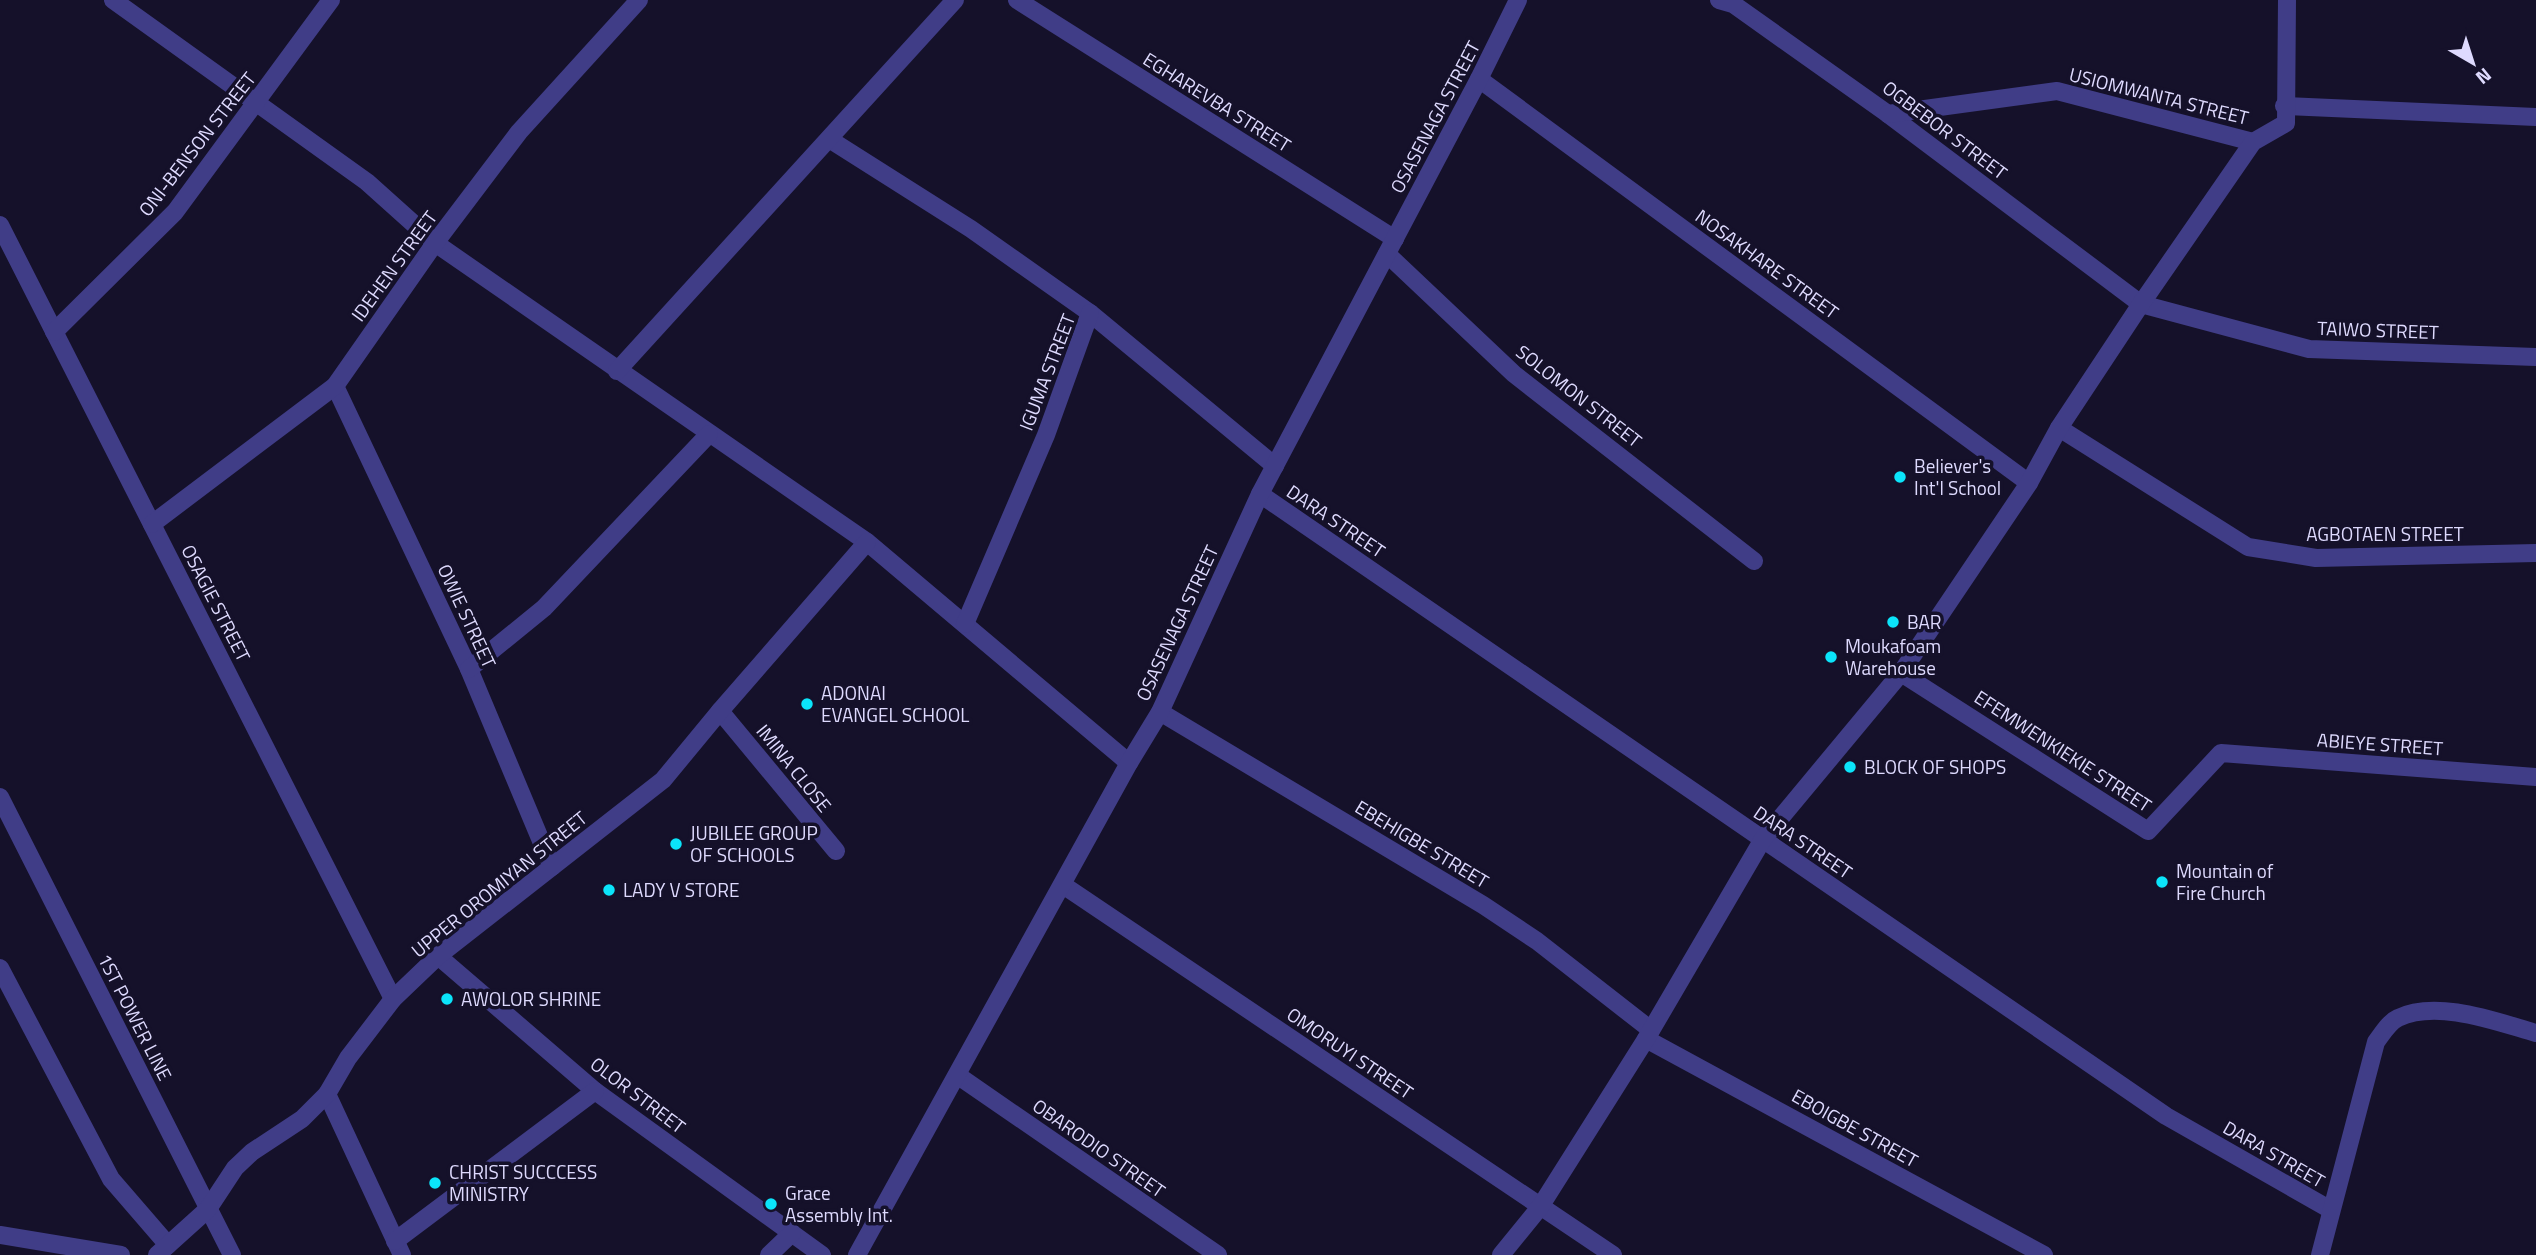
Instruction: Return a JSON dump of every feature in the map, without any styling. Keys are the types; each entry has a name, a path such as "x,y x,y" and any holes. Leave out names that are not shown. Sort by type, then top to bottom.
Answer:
{"street":[{"path":"113,0 366,182 435,243 617,372 867,542 1129,763"},
{"name":"ONI-BENSON STREET","path":"54,332 175,212 331,0"},
{"name":"IDEHEN STREET","path":"152,524 335,386 435,243 519,132 639,0"},
{"path":"617,372 955,0"},
{"name":"EGHAREVBA STREET","path":"1017,0 1391,246"},
{"name":"OSASENAGA STREET","path":"856,1255 1129,763 1160,712 1260,494 1518,0"},
{"name":"OGBEBOR STREET","path":"1718,0 1733,4 1888,114 2141,303"},
{"path":"1501,1255 1540,1207 1649,1034 1763,839 1901,673 2029,483 2059,428 2141,303 2253,142 2286,123 2284,106 2287,0"},
{"name":"NOSAKHARE STREET","path":"1479,79 2029,483"},
{"name":"USIOMWANTA STREET","path":"1888,114 2057,91 2253,142"},
{"path":"2284,106 2536,117"},
{"path":"829,139 971,229 1090,313"},
{"name":"OSAGIE STREET","path":"0,225 393,999"},
{"name":"SOLOMON STREET","path":"1391,246 1514,374 1754,561"},
{"name":"TAIWO STREET","path":"2141,303 2309,349 2536,356"},
{"name":"IGUMA STREET","path":"964,624 1046,435 1090,313 1275,466"},
{"name":"OWIE STREET","path":"335,386 469,669 552,867"},
{"name":"AGBOTAEN STREET","path":"2059,428 2248,547 2316,558 2536,553"},
{"path":"469,669 544,608 709,434"},
{"name":"DARA STREET","path":"1260,494 2166,1116 2331,1210"},
{"name":"UPPER OROMIYAN STREET","path":"162,1250 208,1209 235,1168 252,1152 302,1119 327,1094 353,1050 393,999 438,956 663,780 867,542"},
{"name":"EFEMWENKIEKIE STREET","path":"1901,673 2148,831 2221,753"},
{"name":"IMINA CLOSE","path":"720,711 836,851"},
{"name":"EBEHIGBE STREET","path":"1160,712 1483,905 1537,941 1649,1034"},
{"name":"ABIEYE STREET","path":"2221,753 2536,777"},
{"name":"1ST POWER LINE","path":"0,797 232,1255"},
{"name":"OMORUYI STREET","path":"1063,885 1613,1255"},
{"name":"OLOR STREET","path":"438,956 595,1091 822,1255"},
{"path":"0,968 111,1179 162,1250"},
{"path":"2320,1255 2376,1042 2396,1018 2424,1011 2469,1014 2536,1033"},
{"name":"EBOIGBE STREET","path":"1649,1034 2044,1255"},
{"name":"OBARODIO STREET","path":"957,1075 1218,1255"},
{"path":"327,1094 398,1248 595,1091"},
{"path":"769,1255 792,1233"},
{"path":"0,1235 121,1255"}],"place":[{"name":"Believer's Int'l School","path":"1900,477"},
{"name":"BAR","path":"1893,622"},
{"name":"Moukafoam Warehouse","path":"1831,657"},
{"name":"ADONAI EVANGEL SCHOOL","path":"807,704"},
{"name":"BLOCK OF SHOPS","path":"1850,767"},
{"name":"JUBILEE GROUP OF SCHOOLS","path":"676,844"},
{"name":"Mountain of Fire Church","path":"2162,882"},
{"name":"LADY V STORE","path":"609,890"},
{"name":"AWOLOR SHRINE","path":"447,999"},
{"name":"CHRIST SUCCCESS MINISTRY","path":"435,1183"},
{"name":"Grace Assembly Int.","path":"771,1204"}]}
